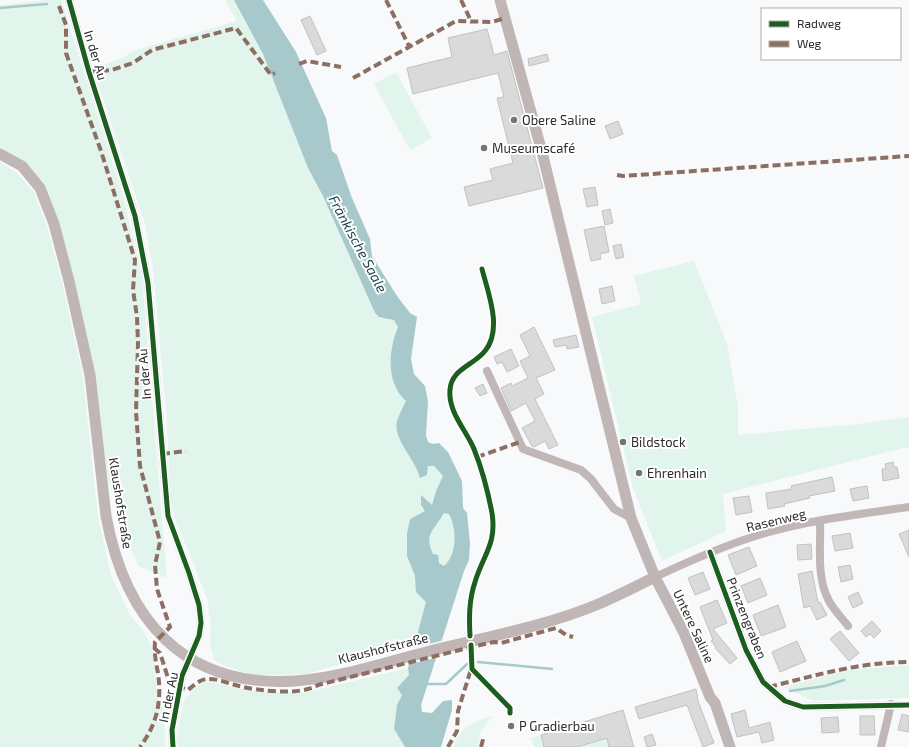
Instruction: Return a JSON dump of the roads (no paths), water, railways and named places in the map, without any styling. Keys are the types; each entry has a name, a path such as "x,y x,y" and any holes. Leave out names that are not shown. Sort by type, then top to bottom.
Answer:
{"main road":[{"path":"500,0 542,152 631,518"},
{"name":"Klaushofstraße","path":"0,154 22,166 40,188 54,224 69,280 90,375 106,516 119,568 134,600 143,614 162,636 189,658 214,670 245,679 296,681 331,675 536,624 600,603 655,577"},
{"name":"Untere Saline","path":"631,518 655,577 684,633 710,697 715,703 730,747"}],"street":[{"name":"In der Au","path":"68,0 89,72 135,216 148,283 168,516 199,605 201,623 199,636 182,676 172,730 173,747"},
{"path":"487,371 523,449 581,470 591,479 614,509 631,518"},
{"name":"Rasenweg","path":"655,577 710,552 764,533 820,521 909,507"},
{"path":"820,521 821,575 823,588 829,601 848,626"},
{"name":"Prinzengraben","path":"710,552 746,650 763,682 785,701 803,707 891,704 909,705"},
{"path":"881,747 891,704"}],"water":[{"name":"Fränkische Saale","path":"234,0 263,0 296,52 326,118 332,151 337,155 352,198 370,239 372,256 397,296 410,313 417,317 411,359 414,374 425,386 428,402 426,435 428,442 433,444 439,443 448,452 462,481 463,508 467,513 470,543 469,560 464,571 421,705 422,712 432,713 443,701 452,700 452,710 441,747 405,747 394,729 397,705 402,695 397,688 409,675 408,668 426,602 416,592 415,576 407,556 407,533 410,519 425,511 421,505 421,495 432,505 436,491 443,476 434,466 428,466 427,475 420,478 418,471 398,435 396,428 397,421 406,401 400,394 392,376 392,346 398,327 394,320 379,317 375,313 323,196 308,168 263,54","holes":["444,513 449,514 452,520 454,542 451,555 444,566 439,563 438,555 433,554 429,541 431,532"]}],"waterway":[{"path":"0,8 47,4"},
{"path":"478,662 552,669"},
{"path":"425,684 446,684 467,664"},
{"path":"790,691 825,686 844,680"}],"place":[{"name":"Obere Saline","path":"514,120"},
{"name":"Museumscafé","path":"484,148"},
{"name":"Bildstock","path":"623,442"},
{"name":"Ehrenhain","path":"639,473"},
{"name":"P Gradierbau","path":"511,726"}]}
